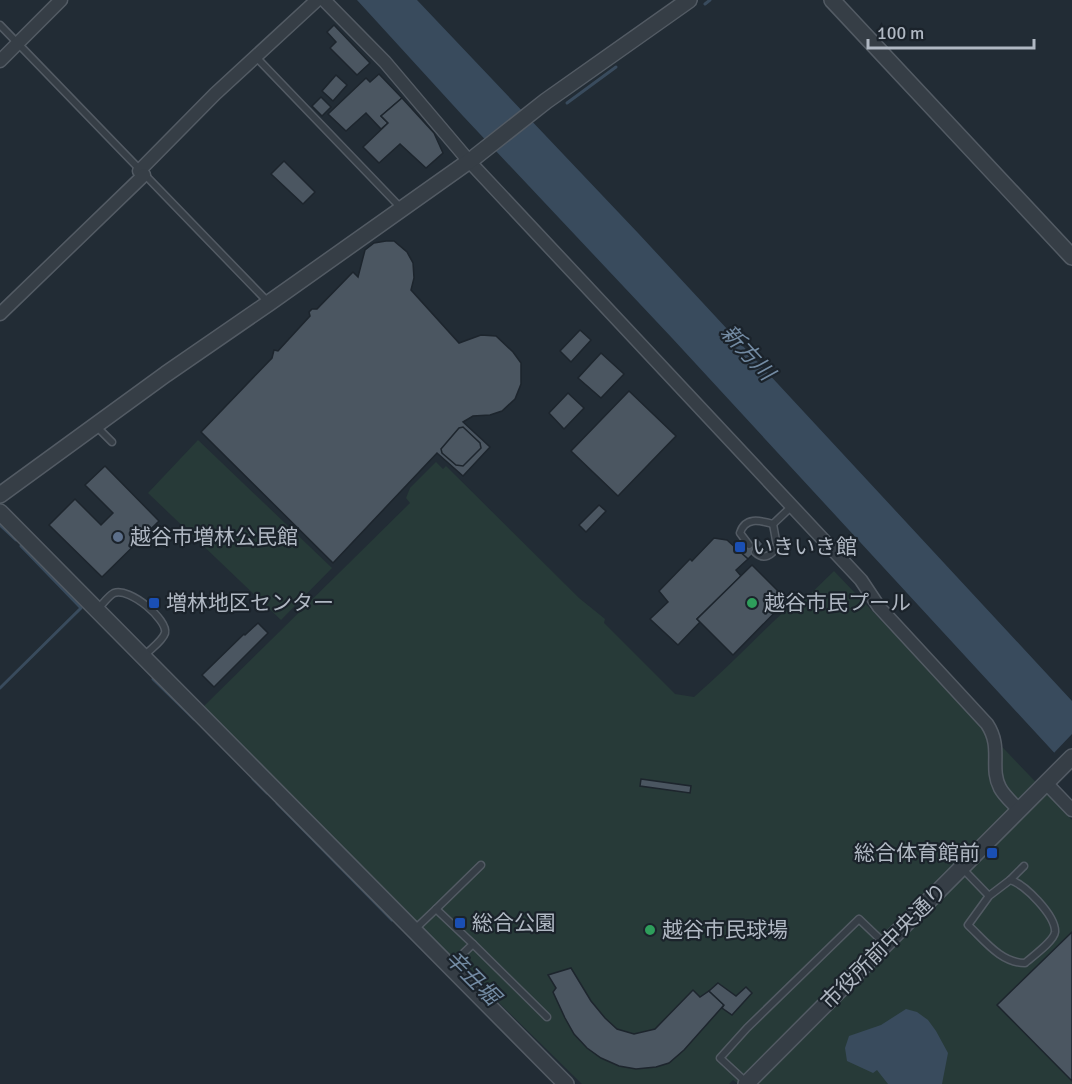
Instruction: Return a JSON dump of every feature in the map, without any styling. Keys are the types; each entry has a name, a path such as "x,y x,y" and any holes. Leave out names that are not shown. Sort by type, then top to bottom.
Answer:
{"street":[{"path":"0,61 61,0"},
{"path":"0,314 142,173 215,94 317,0"},
{"path":"324,0 385,62 861,580 879,607 987,724 994,734 996,743 997,780 1004,793 1019,810"},
{"path":"0,495 689,0"},
{"path":"832,0 1072,257"},
{"path":"0,512 142,657 163,671 566,1084"},
{"name":"市役所前中央通り","path":"747,1084 1072,757"},
{"path":"1043,786 1072,810"}],"lane":[{"path":"0,25 269,303"},
{"path":"256,57 401,209"},
{"path":"95,426 112,442"},
{"path":"773,524 792,506"},
{"path":"748,545 741,538 740,533 746,523 754,520 773,524"},
{"path":"755,552 763,557 768,557 773,553 777,546 773,524"},
{"path":"96,610 114,594 133,593 164,624 166,630 163,637 142,657"},
{"path":"414,930 481,865"},
{"path":"1010,880 1017,882 1032,896 1052,920 1055,932 1051,940 1026,963 1015,963 1004,958 969,925 989,896 1024,866"},
{"path":"962,868 989,896"},
{"path":"436,909 547,1017"},
{"path":"747,1084 720,1058 747,1028 859,919 885,945"},
{"path":"450,966 473,944"}],"green space":[{"path":"198,440 332,568 281,620 148,493"},
{"path":"436,462 443,469 446,466 579,598 605,619 604,623 675,694 694,697 791,605 798,606 834,571 1072,820 1072,1084 738,1084 733,1080 729,1084 582,1084 200,710 410,503 406,498 410,488"}],"water":[{"name":"新方川","path":"357,0 417,0 638,233 1072,701 1072,772 672,338"},
{"path":"906,1009 917,1012 928,1020 948,1053 942,1084 888,1084 877,1070 873,1073 847,1061 845,1048 849,1036 881,1025"}],"pier":[{"path":"1072,734 1072,775 1052,755"}],"building":[{"path":"334,25 370,63 357,75 330,48 336,42 327,32"},
{"path":"379,74 402,98 381,116 388,123 381,129 366,113 346,131 328,114 366,78 370,82"},
{"path":"336,75 347,85 333,101 322,91"},
{"path":"321,97 331,107 322,116 312,106"},
{"path":"402,98 434,133 443,153 426,168 400,144 379,163 363,147 388,123 381,116"},
{"path":"284,161 315,192 303,204 271,174"},
{"path":"394,241 407,252 413,263 414,278 411,290 459,343 481,335 496,336 521,363 521,384 515,399 502,411 490,415 473,416 463,422 490,447 463,476 437,453 333,563 201,432 272,358 274,350 278,351 310,316 309,312 312,309 317,309 353,272 358,277 365,250 374,243"},
{"path":"580,330 591,340 571,362 560,351"},
{"path":"601,353 624,374 601,398 578,378"},
{"path":"629,391 676,436 618,496 571,451"},
{"path":"568,393 584,408 564,429 549,413"},
{"path":"463,427 480,443 481,448 463,466 456,465 442,453 441,449 459,428"},
{"path":"105,466 159,521 102,577 49,525 75,499 101,525 113,513 85,485"},
{"path":"599,505 606,511 586,532 579,525"},
{"path":"757,537 763,544 748,559 741,553"},
{"path":"714,538 727,540 748,559 736,570 741,576 697,619 700,622 678,645 650,619 668,602 659,591"},
{"path":"752,565 787,600 733,655 697,619"},
{"path":"258,623 268,633 214,687 202,675"},
{"path":"641,779 691,786 690,793 640,786"},
{"path":"1072,932 1072,1081 997,1005"},
{"path":"571,968 591,1001 605,1018 617,1029 634,1034 655,1029 693,990 700,997 709,991 724,1005 684,1050 669,1063 636,1069 619,1066 601,1058 587,1048 574,1034 565,1018 553,992 556,988 548,975"},
{"path":"718,983 736,996 746,987 752,993 732,1015 722,1008 724,1005 709,991"}],"waterway":[{"path":"705,4 710,0"},
{"path":"567,103 616,67"},
{"name":"辛丑堀","path":"0,525 16,540"},
{"path":"0,688 81,608 21,546"},
{"name":"辛丑堀","path":"153,679 194,719"},
{"name":"辛丑堀","path":"253,779 267,793"},
{"name":"辛丑堀","path":"277,803 392,920"}],"place":[{"name":"越谷市増林公民館","path":"118,537"},
{"name":"いきいき館","path":"740,547"},
{"name":"増林地区センター","path":"154,603"},
{"name":"越谷市民プール","path":"752,603"},
{"name":"総合体育館前","path":"992,853"},
{"name":"総合公園","path":"460,923"},
{"name":"越谷市民球場","path":"650,930"}]}
